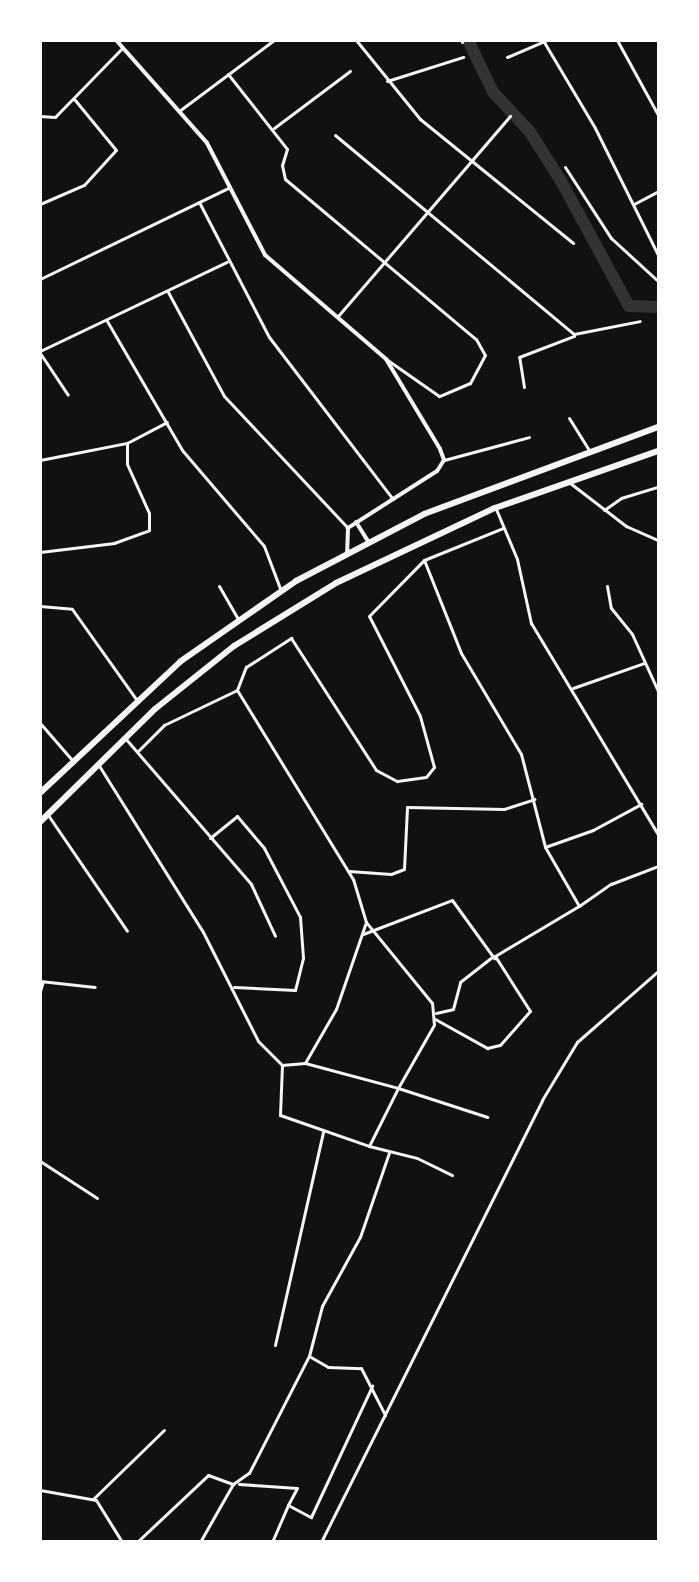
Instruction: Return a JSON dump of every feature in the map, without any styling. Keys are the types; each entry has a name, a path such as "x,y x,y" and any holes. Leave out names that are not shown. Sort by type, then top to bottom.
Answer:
{"highway":[{"path":"40,793 136,699 238,620 281,591 347,552 424,514 658,427"},
{"path":"40,822 96,762 124,736 234,646 336,583 495,508 658,451"}],"street":[{"path":"116,40 207,143 265,255 387,359 439,396 470,383 485,355 476,339 285,179 282,165 288,151 274,128 228,74"},
{"path":"177,111 274,40"},
{"path":"356,40 387,81 420,118 573,243"},
{"path":"617,40 658,115"},
{"path":"507,57 545,41 634,204 658,255"},
{"path":"40,116 55,117 75,99 122,48"},
{"path":"387,81 463,57"},
{"path":"274,128 350,71"},
{"path":"40,204 84,185 116,150 75,99"},
{"path":"338,316 510,116"},
{"path":"335,135 576,335"},
{"path":"565,168 610,238 658,280"},
{"path":"40,279 230,187"},
{"path":"634,204 658,191"},
{"path":"199,202 226,262 269,337 393,499"},
{"path":"68,395 40,352 226,262"},
{"path":"168,292 224,396 348,528 347,552"},
{"path":"107,321 182,450 256,534 281,591"},
{"path":"524,387 519,357 576,335 640,321"},
{"path":"387,359 444,460"},
{"path":"569,418 590,452"},
{"path":"40,460 127,443 167,422"},
{"path":"348,528 437,471 444,460 529,437"},
{"path":"40,552 114,543 150,530 149,513 127,464 127,443"},
{"path":"570,483 604,510 658,540"},
{"path":"604,510 621,498 658,487"},
{"path":"495,508 517,559 531,623 573,688 658,834"},
{"path":"356,522 368,541"},
{"path":"138,751 164,725 237,690 246,667 291,638 376,770 397,781 426,777 434,767 420,716 369,616 424,560 503,528"},
{"path":"424,560 448,627 521,754 545,847 579,906"},
{"path":"219,586 238,620"},
{"path":"607,586 611,608 632,634 658,691"},
{"path":"40,606 72,609 136,699"},
{"path":"573,688 644,663"},
{"path":"237,690 348,871 366,922 436,1012 435,1019 369,1146"},
{"path":"40,723 72,760"},
{"path":"124,736 257,892 275,936"},
{"path":"96,762 135,818 234,987 258,1041 282,1065 280,1115 323,1132 389,1153 417,1158 452,1175"},
{"path":"348,871 391,874 404,869 410,830 407,807 504,809 534,799"},
{"path":"545,847 593,830 641,804"},
{"path":"47,814 127,931"},
{"path":"210,838 237,816 264,848 300,917 303,958 295,990 234,987"},
{"path":"653,825 658,823"},
{"path":"436,1012 453,1009 460,982 494,957 611,884 658,866"},
{"path":"363,934 376,933 452,900 530,1009 519,1027 490,1049 435,1019"},
{"path":"305,1064 336,1009 366,922"},
{"path":"321,1542 542,1100 577,1042 658,971"},
{"path":"40,991 42,981 95,987"},
{"path":"282,1065 305,1064 398,1088 487,1117"},
{"path":"275,1345 323,1132"},
{"path":"239,1484 309,1356 322,1306 360,1237 389,1153"},
{"path":"40,1161 97,1198"},
{"path":"309,1356 328,1367 361,1368 385,1414"},
{"path":"288,1505 311,1517 372,1386"},
{"path":"93,1499 164,1430"},
{"path":"137,1542 208,1475 233,1484 297,1488 272,1542"},
{"path":"200,1542 233,1484"},
{"path":"40,1490 93,1499 121,1541"}],"waterway":[{"path":"468,40 493,92 530,132 561,181 629,306 658,307"}]}
